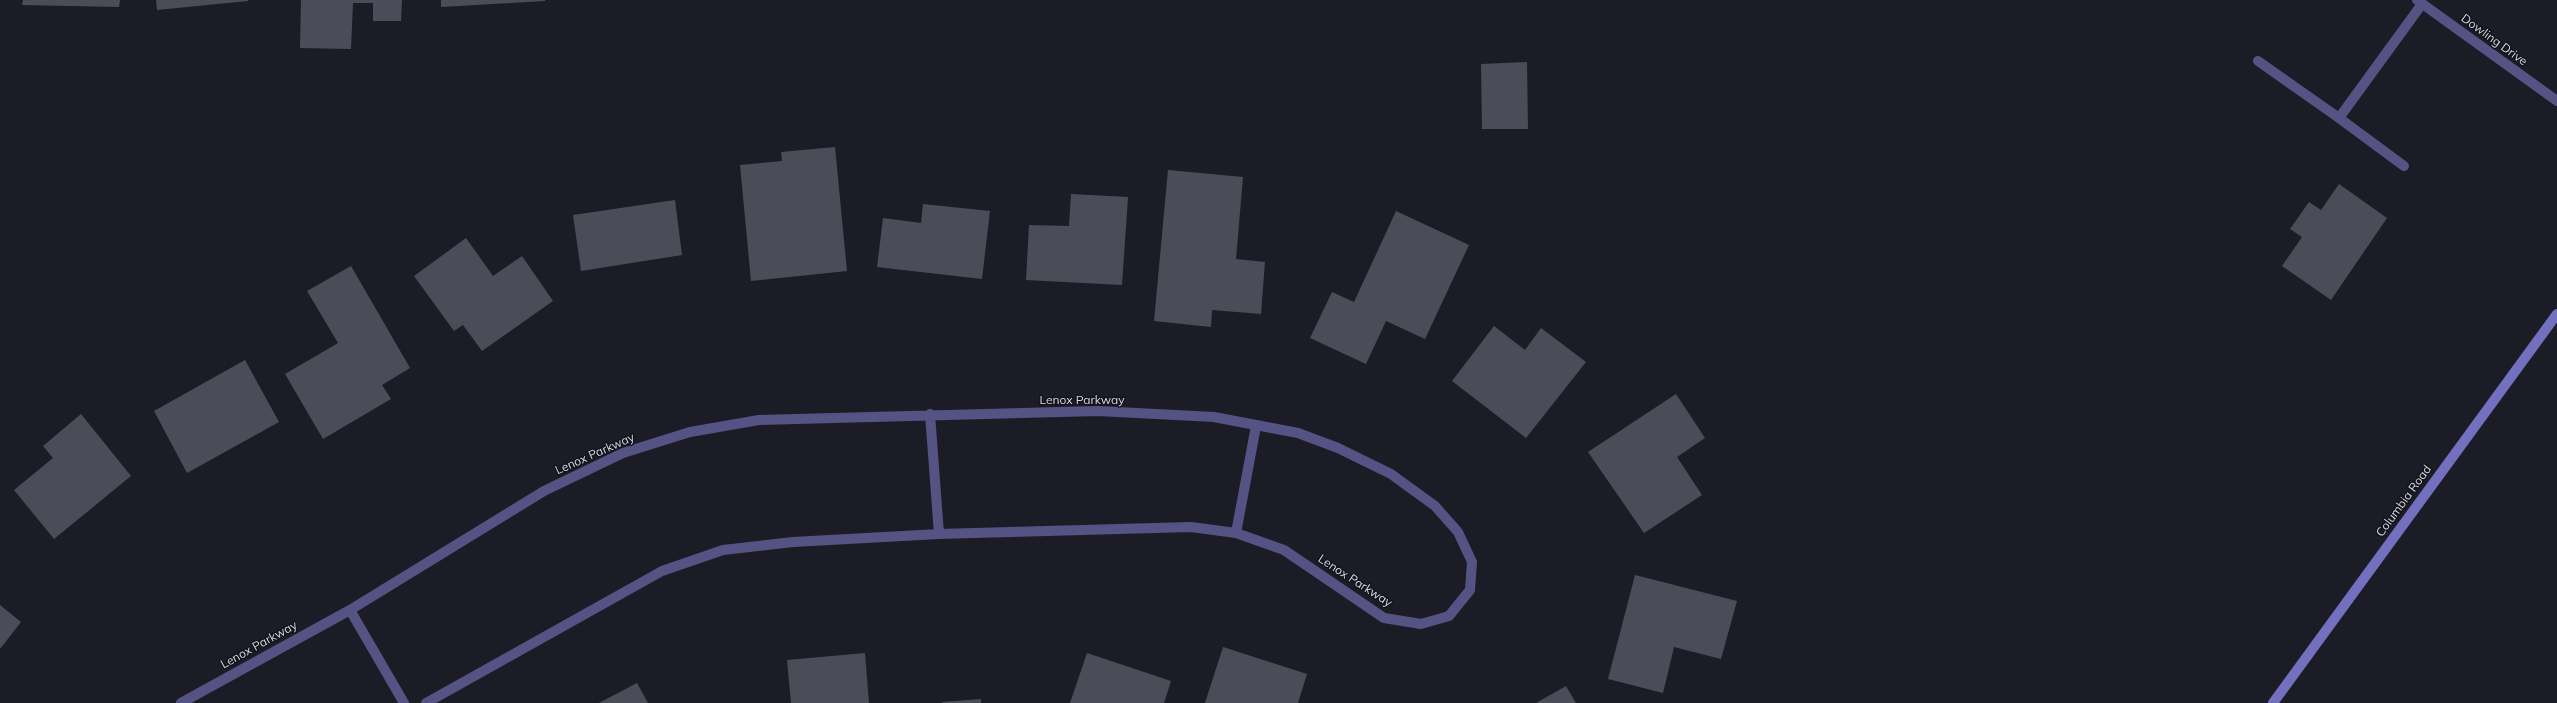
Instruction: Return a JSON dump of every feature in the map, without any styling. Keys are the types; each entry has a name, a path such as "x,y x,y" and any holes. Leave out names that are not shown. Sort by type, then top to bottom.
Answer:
{"main road":[{"name":"Columbia Road","path":"2273,703 2557,314"}],"street":[{"name":"Dowling Drive","path":"2419,2 2557,101"},
{"path":"2339,118 2419,2"},
{"path":"2258,61 2404,166"},
{"name":"Lenox Parkway","path":"181,703 350,610 544,491 623,453 690,432 759,420 930,414 1098,412 1214,417 1298,433 1338,448 1391,474 1434,506 1458,532 1472,562 1470,590 1449,616 1421,624 1384,618 1284,550 1236,533 1191,527 939,534 793,542 723,550 662,571 426,703"},
{"path":"930,414 939,534"},
{"path":"1236,533 1256,426"},
{"path":"350,610 404,703"}],"building":[{"path":"23,0 120,0 119,7 22,5"},
{"path":"156,0 248,0 248,1 157,10"},
{"path":"301,0 402,0 401,21 373,21 373,3 353,3 351,49 300,48"},
{"path":"441,0 545,0 545,1 441,7"},
{"path":"1527,62 1528,129 1482,129 1481,64"},
{"path":"835,147 847,271 751,281 740,165 782,161 781,152"},
{"path":"1168,170 1243,177 1236,259 1265,262 1261,314 1212,310 1211,327 1154,321"},
{"path":"2339,184 2387,218 2331,300 2282,266 2302,237 2290,229 2309,202 2321,210"},
{"path":"1071,194 1128,197 1122,285 1026,280 1029,225 1069,226"},
{"path":"675,200 682,255 581,271 573,215"},
{"path":"923,204 990,211 982,279 877,267 883,218 921,223"},
{"path":"1396,211 1469,245 1425,339 1386,321 1366,364 1310,338 1332,292 1354,302"},
{"path":"466,238 493,276 522,256 553,301 482,351 463,325 454,331 414,276"},
{"path":"351,266 410,368 382,385 391,399 323,439 285,374 338,343 307,291"},
{"path":"1494,326 1525,350 1541,328 1586,362 1526,438 1452,381"},
{"path":"245,360 279,422 187,473 154,411"},
{"path":"1676,394 1705,438 1677,457 1702,495 1644,533 1588,452"},
{"path":"81,414 131,476 54,539 14,490 53,458 43,446"},
{"path":"1635,575 1737,601 1721,659 1674,647 1663,693 1608,679"},
{"path":"0,605 21,622 0,649"},
{"path":"1223,647 1307,674 1298,703 1205,703"},
{"path":"865,653 869,703 791,703 787,660"},
{"path":"1087,653 1171,681 1164,703 1070,703"},
{"path":"637,683 648,703 599,703"},
{"path":"1566,686 1576,703 1536,703"},
{"path":"981,699 981,703 942,703 942,702"}]}
